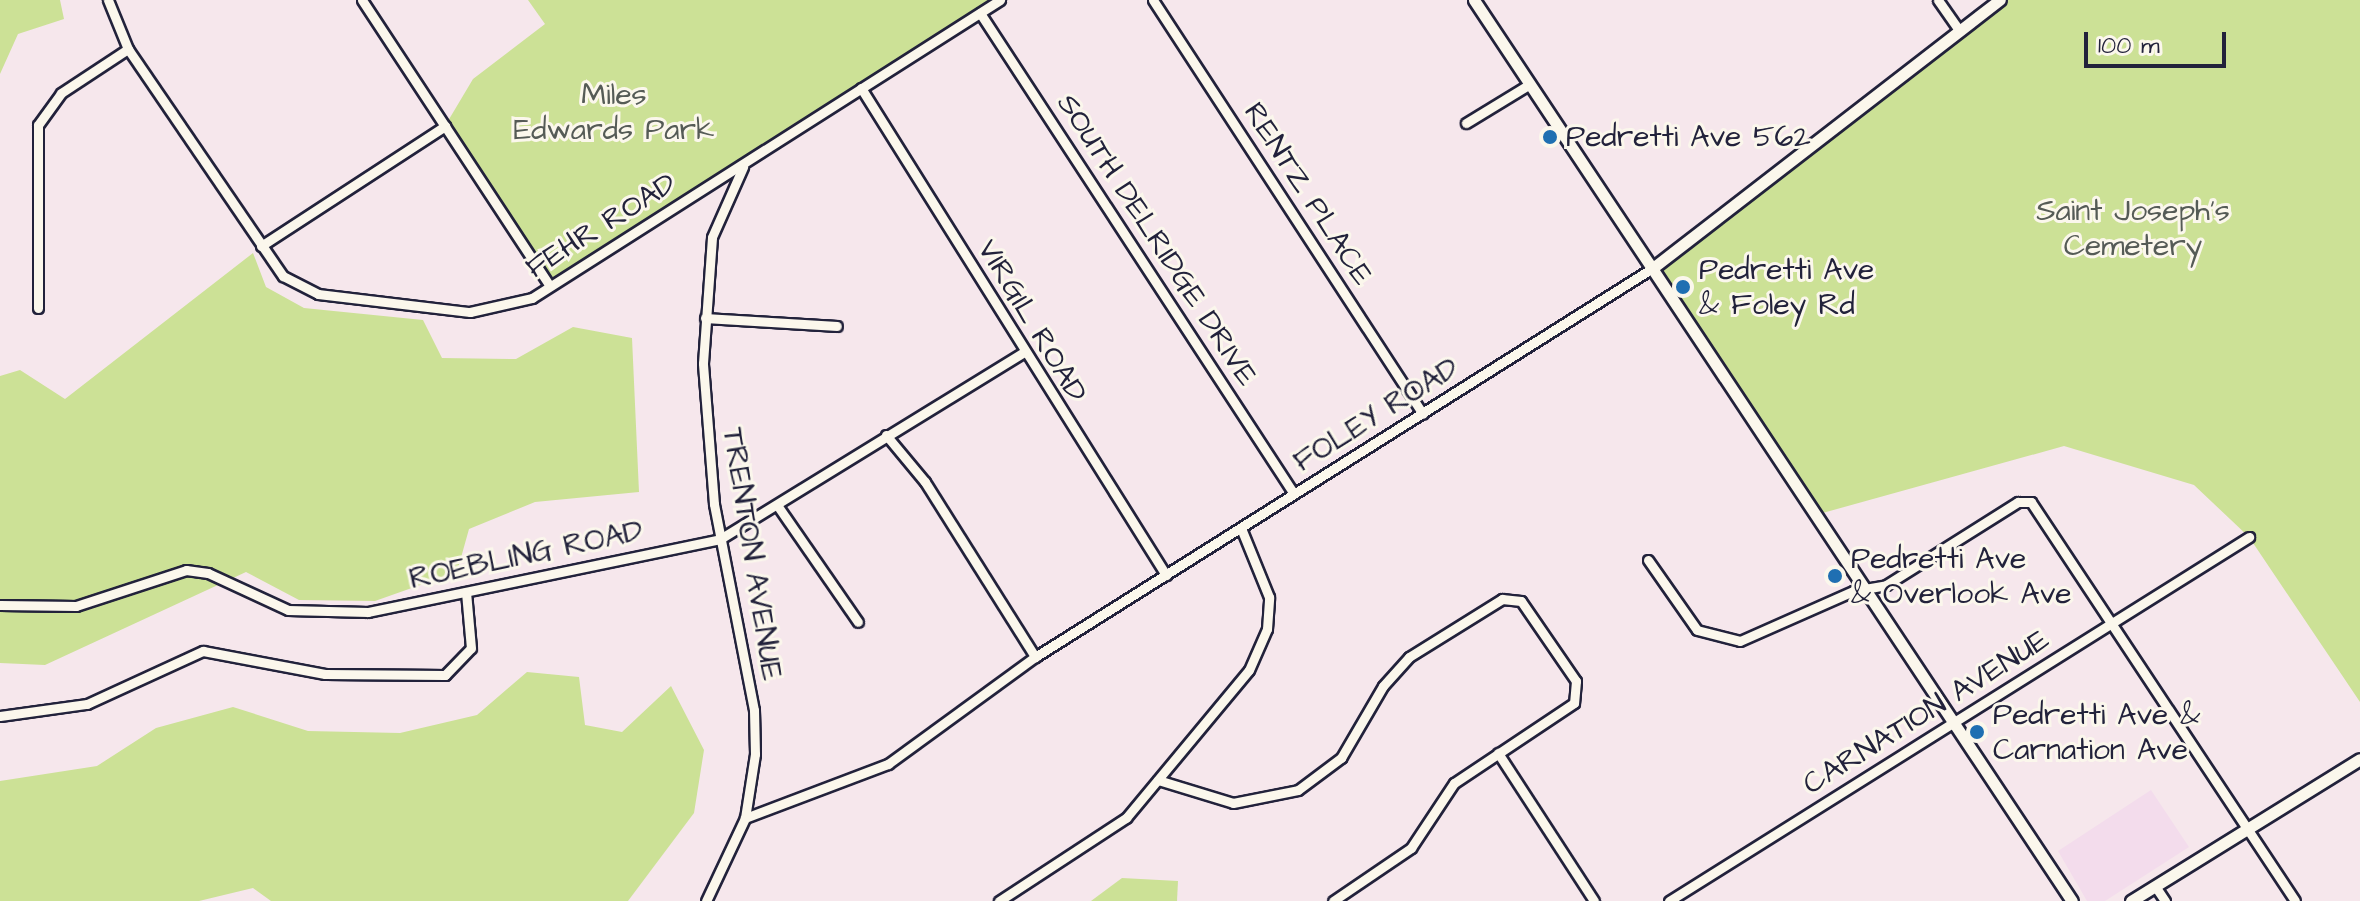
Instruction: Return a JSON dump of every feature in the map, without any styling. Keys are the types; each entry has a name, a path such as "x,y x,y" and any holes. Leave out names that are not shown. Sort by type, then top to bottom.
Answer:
{"street":[{"name":"FEHR ROAD","path":"108,0 128,49 261,246 294,284 366,300 499,311 550,286 1000,0"},
{"path":"362,0 550,286"},
{"name":"RENTZ PLACE","path":"1153,0 1423,414"},
{"path":"1474,0 1869,590 2072,901"},
{"path":"1938,0 1960,31"},
{"name":"FOLEY ROAD","path":"745,818 888,764 1035,657 1654,267 2000,0"},
{"name":"SOUTH DELRIDGE DRIVE","path":"980,13 1294,494"},
{"path":"38,308 38,125 61,93 128,49"},
{"path":"1466,123 1530,84"},
{"name":"VIRGIL ROAD","path":"861,88 1166,575"},
{"path":"261,246 445,126"},
{"name":"TRENTON AVENUE","path":"706,901 745,818 754,710 720,539 707,441 705,318 712,237 744,164"},
{"path":"705,318 837,326"},
{"name":"ROEBLING ROAD","path":"0,605 76,606 186,570 301,613 368,612 720,539 1024,352"},
{"path":"886,435 925,482 1035,657"},
{"path":"1648,560 1688,621 1722,641 1749,638 1869,590 2027,500 2295,901"},
{"path":"777,505 858,622"},
{"path":"999,901 1112,829 1158,780 1262,646 1267,584 1241,528"},
{"name":"CARNATION AVENUE","path":"1669,901 2249,537"},
{"path":"0,716 87,704 203,651 325,674 445,675 471,648 466,592"},
{"path":"1158,780 1233,803 1298,790 1341,758 1396,669 1502,599 1526,605 1578,689 1569,709 1498,753 1445,792 1398,860 1333,901"},
{"path":"1498,753 1594,901"},
{"path":"2131,901 2360,759"},
{"path":"2155,886 2165,901"}],"shaded area":[{"path":"2151,790 2189,847 2105,901 2087,901 2058,851"}],"green space":[{"path":"0,0 60,0 64,19 18,34 0,74"},
{"name":"Miles Edwards Park","path":"528,0 1000,0 550,286 445,126 473,79 545,24"},
{"name":"Saint Joseph’s Cemetery","path":"2000,0 2360,0 2360,702 2249,537 2194,485 2064,446 1819,514 1654,267"},
{"path":"253,253 266,287 304,308 423,320 442,358 516,359 573,327 632,338 639,492 535,502 469,529 457,572 375,601 299,600 246,572 45,665 0,663 0,376 20,370 65,399"},
{"path":"527,672 579,677 585,725 622,732 671,686 704,750 694,813 628,901 271,901 253,888 199,901 0,901 0,781 97,766 156,728 233,707 308,731 400,733 477,715"},
{"path":"1122,878 1178,881 1177,901 1091,901"}],"place":[{"name":"Pedretti Ave 562","path":"1550,137"},
{"name":"Pedretti Ave & Foley Rd","path":"1683,287"},
{"name":"Pedretti Ave & Overlook Ave","path":"1835,576"},
{"name":"Pedretti Ave & Carnation Ave","path":"1977,732"}]}
